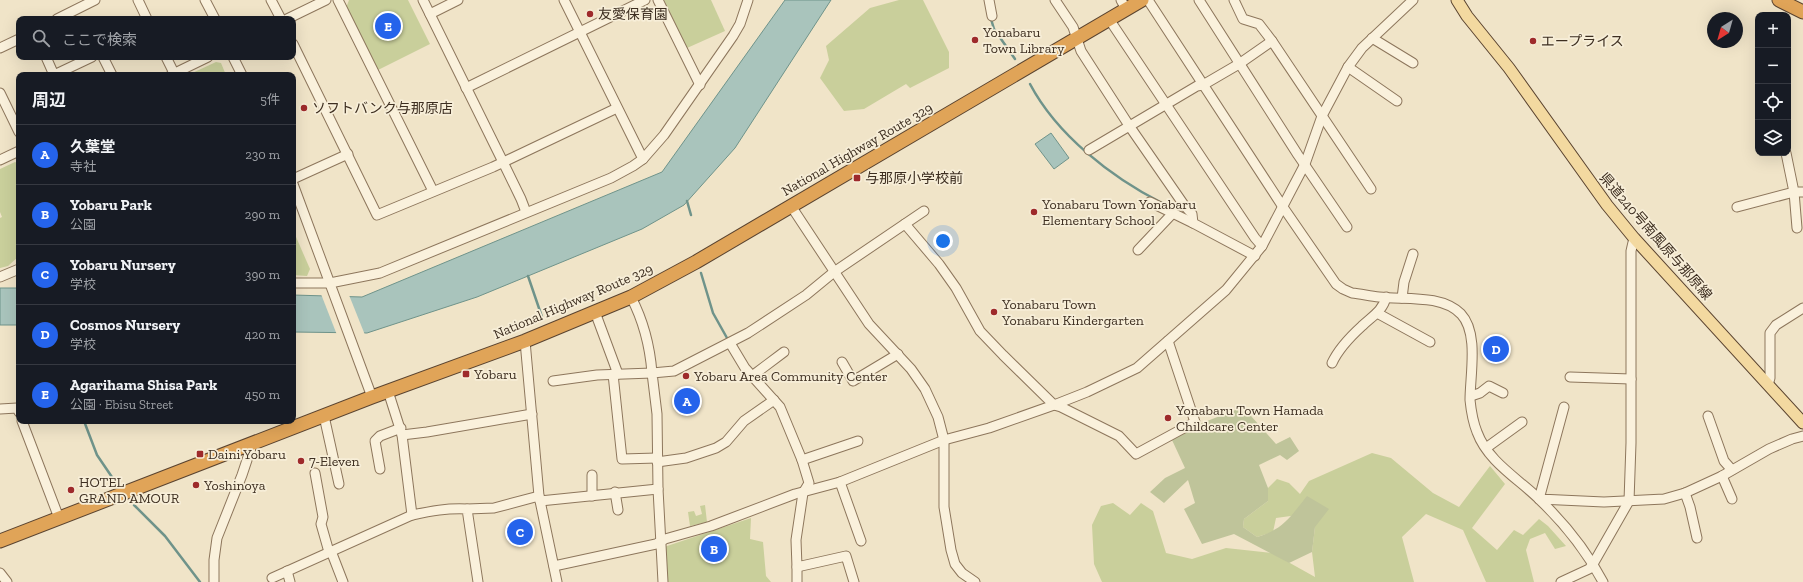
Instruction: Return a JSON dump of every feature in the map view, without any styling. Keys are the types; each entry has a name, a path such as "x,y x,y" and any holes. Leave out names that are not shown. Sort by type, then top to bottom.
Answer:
{"highway":[{"name":"National Highway Route 329","path":"0,541 252,445 372,397 525,341 631,297 696,262 1077,39 1109,20 1124,5 1142,0"},
{"path":"1779,0 1803,12"}],"main road":[{"name":"県道240号南風原与那原線","path":"1457,0 1467,16 1509,68 1578,166 1634,238 1803,423"}],"street":[{"path":"61,16 77,4 95,0"},
{"path":"138,0 146,16"},
{"path":"205,0 213,16"},
{"path":"271,0 279,16"},
{"path":"292,16 326,0"},
{"path":"338,0 433,192"},
{"path":"422,0 522,199 526,212"},
{"path":"430,14 458,0"},
{"path":"564,0 643,159"},
{"path":"466,88 645,0"},
{"path":"658,0 700,85"},
{"path":"296,283 330,283 380,273 401,266 526,212 610,178 633,166 643,159 664,135 700,85 740,24 748,0"},
{"path":"989,0 992,16"},
{"path":"1055,0 1073,27 1081,51 1130,126 1184,205 1192,214 1193,223"},
{"path":"1148,0 1330,278 1343,289 1352,293 1439,302 1460,313 1465,320 1470,334 1472,358 1472,415 1481,441 1497,462 1539,499 1561,521 1593,564 1603,582"},
{"path":"1199,0 1304,164 1347,227"},
{"path":"1234,0 1243,18 1259,24 1272,41 1371,189"},
{"path":"554,566 661,542 795,494 840,482 944,440 989,428 1054,405 1087,392 1137,368 1226,290 1255,256 1283,207 1304,164 1322,116 1348,67 1372,38 1413,0"},
{"path":"1109,20 1254,238 1262,246"},
{"path":"1372,38 1413,63"},
{"path":"0,48 16,40"},
{"path":"1089,150 1166,106 1197,86 1203,85 1239,64 1272,41"},
{"path":"296,50 377,215 503,162 617,108"},
{"path":"47,60 53,72"},
{"path":"60,72 86,60"},
{"path":"104,60 110,72"},
{"path":"167,60 171,72"},
{"path":"176,72 202,60"},
{"path":"234,60 240,72"},
{"path":"1348,67 1398,101"},
{"path":"0,93 16,126"},
{"path":"0,160 16,152"},
{"path":"296,178 348,154"},
{"path":"1787,156 1798,192 1797,228"},
{"path":"296,192 372,397"},
{"path":"1737,207 1798,192"},
{"path":"1150,202 1255,256"},
{"path":"792,206 869,324 898,354 925,389 938,417 944,440 944,507 951,550 955,564 962,573 975,582"},
{"path":"553,381 616,374 674,371 698,358 730,344 806,295 834,272 924,211"},
{"path":"1138,250 1173,213"},
{"path":"905,224 947,276 980,331 1003,355 1054,405 1061,407 1114,434 1123,440 1136,454 1195,422 1168,341"},
{"path":"1561,582 1589,569 1628,501 1631,379 1631,250 1634,238"},
{"path":"1402,298 1404,282 1413,254"},
{"path":"0,276 16,271"},
{"path":"631,297 636,307 650,352 657,414 658,489 663,582"},
{"path":"1332,363 1336,355 1361,326 1377,313 1385,304 1386,297"},
{"path":"1768,385 1770,378 1770,333 1776,325 1803,308"},
{"path":"595,312 616,374 622,459 657,460 686,458 716,448 726,442 744,421 774,400"},
{"path":"1377,313 1430,342"},
{"path":"525,341 539,499 557,582"},
{"path":"730,344 737,357 752,376 780,407 802,460 809,483 803,493 796,540 797,582"},
{"path":"752,376 784,352"},
{"path":"842,362 853,381 898,354"},
{"path":"1570,377 1631,379"},
{"path":"1471,396 1480,393 1489,386 1503,393"},
{"path":"388,391 401,431 412,515"},
{"path":"1539,499 1564,407"},
{"path":"0,409 16,408"},
{"path":"380,469 375,441 380,436 401,431 427,432 532,414"},
{"path":"324,416 339,484"},
{"path":"1708,416 1724,461 1732,470"},
{"path":"1486,448 1522,422"},
{"path":"23,424 59,518"},
{"path":"1539,499 1604,502 1664,499 1685,492 1722,476 1769,449 1803,436"},
{"path":"802,460 858,441"},
{"path":"214,582 214,560 217,538 242,475 252,445"},
{"path":"315,473 323,517 321,524 330,552 343,582"},
{"path":"592,475 592,496"},
{"path":"1722,476 1732,500"},
{"path":"840,482 861,541"},
{"path":"272,578 412,515 437,509 494,508 539,499 592,496 615,492 658,489"},
{"path":"615,492 618,510"},
{"path":"1685,492 1697,538"},
{"path":"467,509 478,582"},
{"path":"797,566 846,556 854,582"},
{"path":"287,571 290,582"},
{"path":"0,573 8,582"}],"green space":[{"path":"349,0 408,0 430,44 378,70 346,8"},
{"path":"664,0 711,0 725,31 687,48"},
{"path":"899,0 923,0 949,52 949,68 910,88 906,84 864,109 844,111 820,78 829,60 826,46 870,8"},
{"path":"216,62 221,63 225,72 194,72"},
{"path":"16,162 16,259 8,266 0,268 0,218 2,217 0,212 0,169"},
{"path":"296,237 310,269 307,276 296,275"},
{"path":"1243,407 1276,444 1290,437 1299,451 1287,460 1280,455 1259,465 1268,488 1268,501 1244,519 1243,527 1257,537 1266,534 1286,521 1307,496 1329,509 1315,527 1312,552 1289,563 1234,534 1202,544 1184,509 1195,503 1188,480 1164,503 1150,492 1165,478 1185,468 1172,440 1202,423"},
{"path":"1372,453 1391,458 1433,493 1459,507 1490,466 1505,484 1472,528 1497,550 1514,530 1523,535 1539,519 1548,526 1566,546 1555,549 1545,533 1530,539 1526,550 1534,582 1486,582 1463,530 1426,514 1402,537 1414,582 1102,582 1094,564 1092,525 1101,506 1113,503 1130,515 1141,503 1153,511 1166,553 1192,559 1226,548 1272,553 1315,577 1312,552 1315,527 1298,515 1276,518 1273,532 1257,537 1243,527 1244,519 1268,501 1268,488 1277,479 1289,483 1300,494 1309,481"},
{"path":"705,505 707,522 690,526 688,512 694,511 696,516 702,514 700,506"},
{"path":"751,518 750,539 763,542 766,576 771,582 666,582 664,547"}],"water":[{"path":"785,0 831,0 735,148 684,205 642,229 477,297 367,333 296,332 296,295 362,297 662,172"},
{"path":"1051,133 1069,158 1054,169 1035,144"},
{"path":"0,288 16,288 16,325 0,325"}],"pier":[{"path":"321,294 349,295 365,335 337,335"}],"waterway":[{"path":"991,19 994,29 1015,59"},
{"path":"1030,84 1041,103 1055,120 1087,153 1124,181 1162,203"},
{"path":"687,201 691,215"},
{"path":"701,273 713,313 727,338"},
{"path":"528,276 542,317"},
{"path":"85,424 97,455 116,483"},
{"path":"134,505 165,536 200,582"}],"place":[{"name":"友愛保育園","path":"590,14"},
{"name":"Agarihama Shisa Park","path":"388,26"},
{"name":"Yonabaru Town Library","path":"975,40"},
{"name":"エープライス","path":"1533,41"},
{"name":"ソフトバンク与那原店","path":"304,108"},
{"name":"与那原小学校前","path":"857,178"},
{"name":"Yonabaru Town Yonabaru Elementary School","path":"1034,212"},
{"name":"Yonabaru Town Yonabaru Kindergarten","path":"994,312"},
{"name":"Cosmos Nursery","path":"1496,349"},
{"name":"Yobaru","path":"466,374"},
{"name":"Yobaru Area Community Center","path":"686,376"},
{"name":"久葉堂","path":"687,401"},
{"name":"Yonabaru Town Hamada Childcare Center","path":"1168,418"},
{"name":"Daini Yobaru","path":"200,454"},
{"name":"7-Eleven","path":"301,461"},
{"name":"Yoshinoya","path":"196,485"},
{"name":"HOTEL GRAND AMOUR","path":"71,490"},
{"name":"Yobaru Nursery","path":"520,532"},
{"name":"Yobaru Park","path":"714,549"}]}
